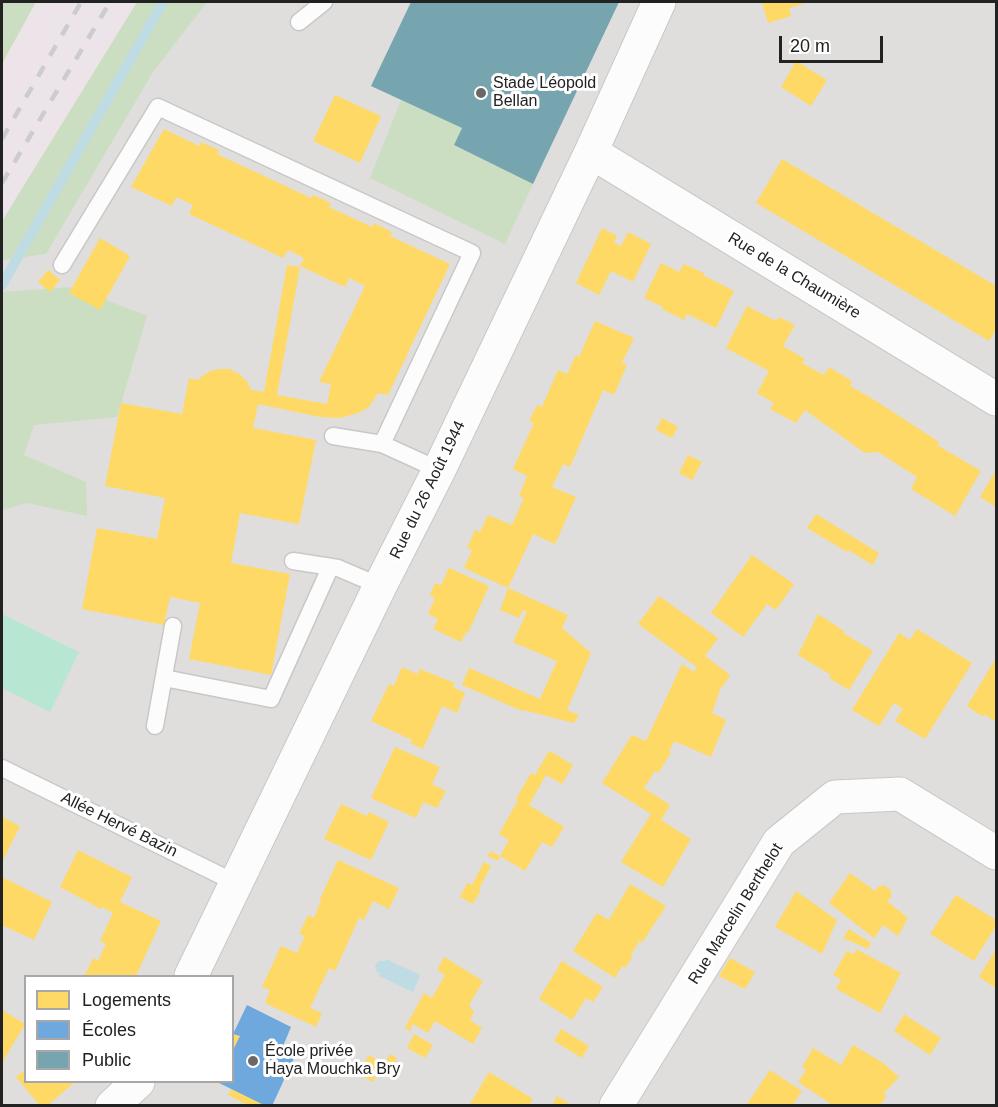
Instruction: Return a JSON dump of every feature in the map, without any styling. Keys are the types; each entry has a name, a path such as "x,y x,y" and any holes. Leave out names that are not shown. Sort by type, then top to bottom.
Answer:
{"street":[{"name":"Rue du 26 Août 1944","path":"191,975 380,586 439,471 591,153 659,2"},
{"name":"Rue de la Chaumière","path":"591,153 996,399"},
{"name":"Rue Marcelin Berthelot","path":"616,1106 779,842 835,797 900,794 996,852"},
{"path":"114,1105 137,1083"}],"lane":[{"path":"299,22 324,2"},
{"path":"63,265 158,107 472,253 382,444"},
{"path":"333,436 382,444 439,471"},
{"path":"293,561 338,568 380,586"},
{"path":"165,678 271,699 330,568"},
{"path":"155,726 173,626"},
{"name":"Allée Hervé Bazin","path":"2,768 236,883"}],"shaded area":[{"path":"36,2 137,2 2,221 2,64"},
{"path":"137,2 996,2 996,1105 2,1105 2,221"}],"green space":[{"path":"2,2 36,2 2,64"},
{"path":"137,2 207,2 153,72 46,254 2,260 2,221"},
{"path":"401,100 462,128 454,145 533,184 505,244 370,178"},
{"path":"73,287 147,316 117,417 34,425 24,455 86,482 87,516 27,503 2,510 2,292"},
{"path":"2,614 79,652 50,712 2,688"}],"water":[{"path":"386,959 420,975 413,992 379,976 380,973 377,972 375,966 379,961"}],"building: Logements":[{"path":"762,2 810,2 789,8 791,16 768,23"},
{"path":"796,61 827,80 811,106 781,87"},
{"path":"335,95 381,116 360,163 313,141"},
{"path":"164,129 199,146 201,142 219,150 217,154 311,198 313,195 331,203 329,207 372,227 374,223 392,232 390,236 450,264 388,395 378,393 369,407 340,418 320,417 258,404 253,428 316,440 299,524 240,513 231,563 290,574 271,675 189,659 200,603 170,597 164,625 82,609 97,528 157,539 165,498 105,486 121,403 182,414 189,378 199,380 210,371 220,369 230,369 247,381 251,390 264,392 287,265 300,267 277,395 327,404 331,384 319,382 365,286 349,278 345,287 300,266 304,258 288,250 283,258 189,214 193,205 176,197 172,206 131,187"},
{"path":"782,159 996,286 996,329 989,341 756,203"},
{"path":"602,228 617,236 614,242 621,246 628,232 651,244 633,282 611,271 599,295 576,283"},
{"path":"100,238 130,256 100,310 69,293"},
{"path":"661,263 679,272 684,264 734,291 716,328 687,314 684,320 644,298"},
{"path":"48,270 60,280 50,292 38,282"},
{"path":"747,306 776,321 779,317 795,325 783,346 805,359 802,363 824,375 829,367 852,381 850,386 939,442 937,445 981,471 955,516 911,489 917,477 878,452 865,453 805,410 796,423 770,409 774,403 757,393 769,371 726,348"},
{"path":"595,321 634,338 622,363 627,365 614,395 603,390 570,467 563,464 552,487 576,497 555,544 533,534 508,588 464,568 472,550 467,548 475,530 480,532 488,515 512,525 524,498 519,496 527,476 513,469 534,423 529,421 537,405 542,407 558,370 567,374 576,355 579,357"},
{"path":"662,418 678,427 672,438 656,430"},
{"path":"688,455 702,462 692,480 679,473"},
{"path":"996,470 996,507 980,497"},
{"path":"816,514 879,553 873,565 807,528"},
{"path":"752,555 794,584 776,610 767,604 743,637 711,613"},
{"path":"449,568 489,586 468,633 466,632 461,642 433,629 438,619 428,614 435,598 430,595 435,583 441,585"},
{"path":"508,588 568,615 562,628 591,653 567,710 579,715 574,723 522,711 462,685 469,668 540,699 557,661 513,642 527,612 523,610 519,618 500,610"},
{"path":"659,596 718,638 705,656 730,675 720,690 712,713 726,720 711,757 674,741 669,752 671,753 658,773 655,771 644,788 670,805 661,820 691,839 663,887 621,862 651,814 602,783 632,735 646,741 682,664 694,672 697,667 638,624"},
{"path":"818,614 844,631 843,633 873,651 849,690 829,678 831,675 798,655"},
{"path":"917,629 972,663 925,739 895,721 903,709 894,703 879,726 852,710 899,633 910,640"},
{"path":"996,658 996,722 984,714 983,717 967,706"},
{"path":"402,667 417,674 420,669 455,683 453,687 465,693 457,713 442,706 423,749 410,743 412,740 371,721 389,684 394,686"},
{"path":"395,747 440,767 432,784 446,791 437,808 423,802 416,818 371,798"},
{"path":"549,751 573,765 562,784 546,775 529,805 564,827 552,847 542,842 525,871 500,856 509,840 499,834 531,773 535,775"},
{"path":"341,804 367,816 369,812 389,822 371,860 324,839"},
{"path":"2,817 20,826 2,862"},
{"path":"78,850 132,877 120,902 161,921 136,975 84,975 93,958 98,961 106,944 100,941 113,913 60,887"},
{"path":"490,851 500,856 498,861 488,856"},
{"path":"338,860 399,888 389,909 373,901 364,920 359,918 335,971 329,968 310,1008 322,1013 316,1027 265,1003 270,990 262,987 281,946 297,953 305,936 299,934 308,915 314,918"},
{"path":"484,862 491,866 473,904 460,897 467,883 472,885"},
{"path":"850,873 875,891 884,885 891,890 891,897 887,901 908,918 898,936 883,925 874,938 829,903"},
{"path":"2,877 52,902 34,940 2,925"},
{"path":"630,884 666,906 642,943 640,940 625,968 622,966 615,978 573,951 597,913 609,920"},
{"path":"796,891 837,920 822,954 775,927"},
{"path":"956,895 996,920 996,926 974,961 930,934"},
{"path":"849,929 871,943 868,949 843,938"},
{"path":"856,949 901,973 880,1013 836,989 841,979 833,975 847,951 854,954"},
{"path":"996,949 996,987 994,987 979,977"},
{"path":"444,957 483,981 469,1005 474,1012 470,1020 482,1028 473,1044 435,1021 428,1033 413,1024 410,1031 405,1028 424,993 432,998 445,975 437,970"},
{"path":"730,958 755,972 745,989 719,976"},
{"path":"562,961 603,987 593,1002 586,998 572,1020 539,999"},
{"path":"2,1010 24,1023 24,1026 2,1063"},
{"path":"905,1013 941,1038 930,1055 894,1031"},
{"path":"561,1029 589,1046 582,1058 554,1041"},
{"path":"234,1034 240,1036 234,1048"},
{"path":"414,1034 433,1045 425,1058 407,1048"},
{"path":"853,1045 883,1063 899,1077 883,1094 887,1096 879,1106 834,1106 798,1082 806,1070 802,1067 813,1048 841,1065"},
{"path":"390,1054 397,1058 394,1065 386,1061"},
{"path":"369,1055 383,1063 373,1082 358,1074"},
{"path":"770,1070 802,1091 792,1106 747,1106 747,1104"},
{"path":"24,1071 24,1083 74,1083 47,1106 40,1106 16,1077"},
{"path":"489,1072 533,1099 529,1106 469,1106"},
{"path":"232,1089 266,1106 249,1106 228,1095"},
{"path":"557,1096 573,1106 552,1106"}],"building: Écoles":[{"path":"247,1005 291,1027 281,1051 294,1058 272,1106 266,1106 219,1083 234,1083 234,1048 240,1036 234,1034"}],"building: Public":[{"name":"Stade Léopold Bellan","path":"411,2 619,2 533,184 454,145 462,128 371,86"}],"waterway":[{"path":"2,285 163,2"}],"railway":[{"path":"2,139 81,2"},
{"path":"2,183 110,2"}],"place":[{"name":"Stade Léopold Bellan","path":"481,93"},
{"name":"École privée Haya Mouchka Bry","path":"253,1061"}]}
